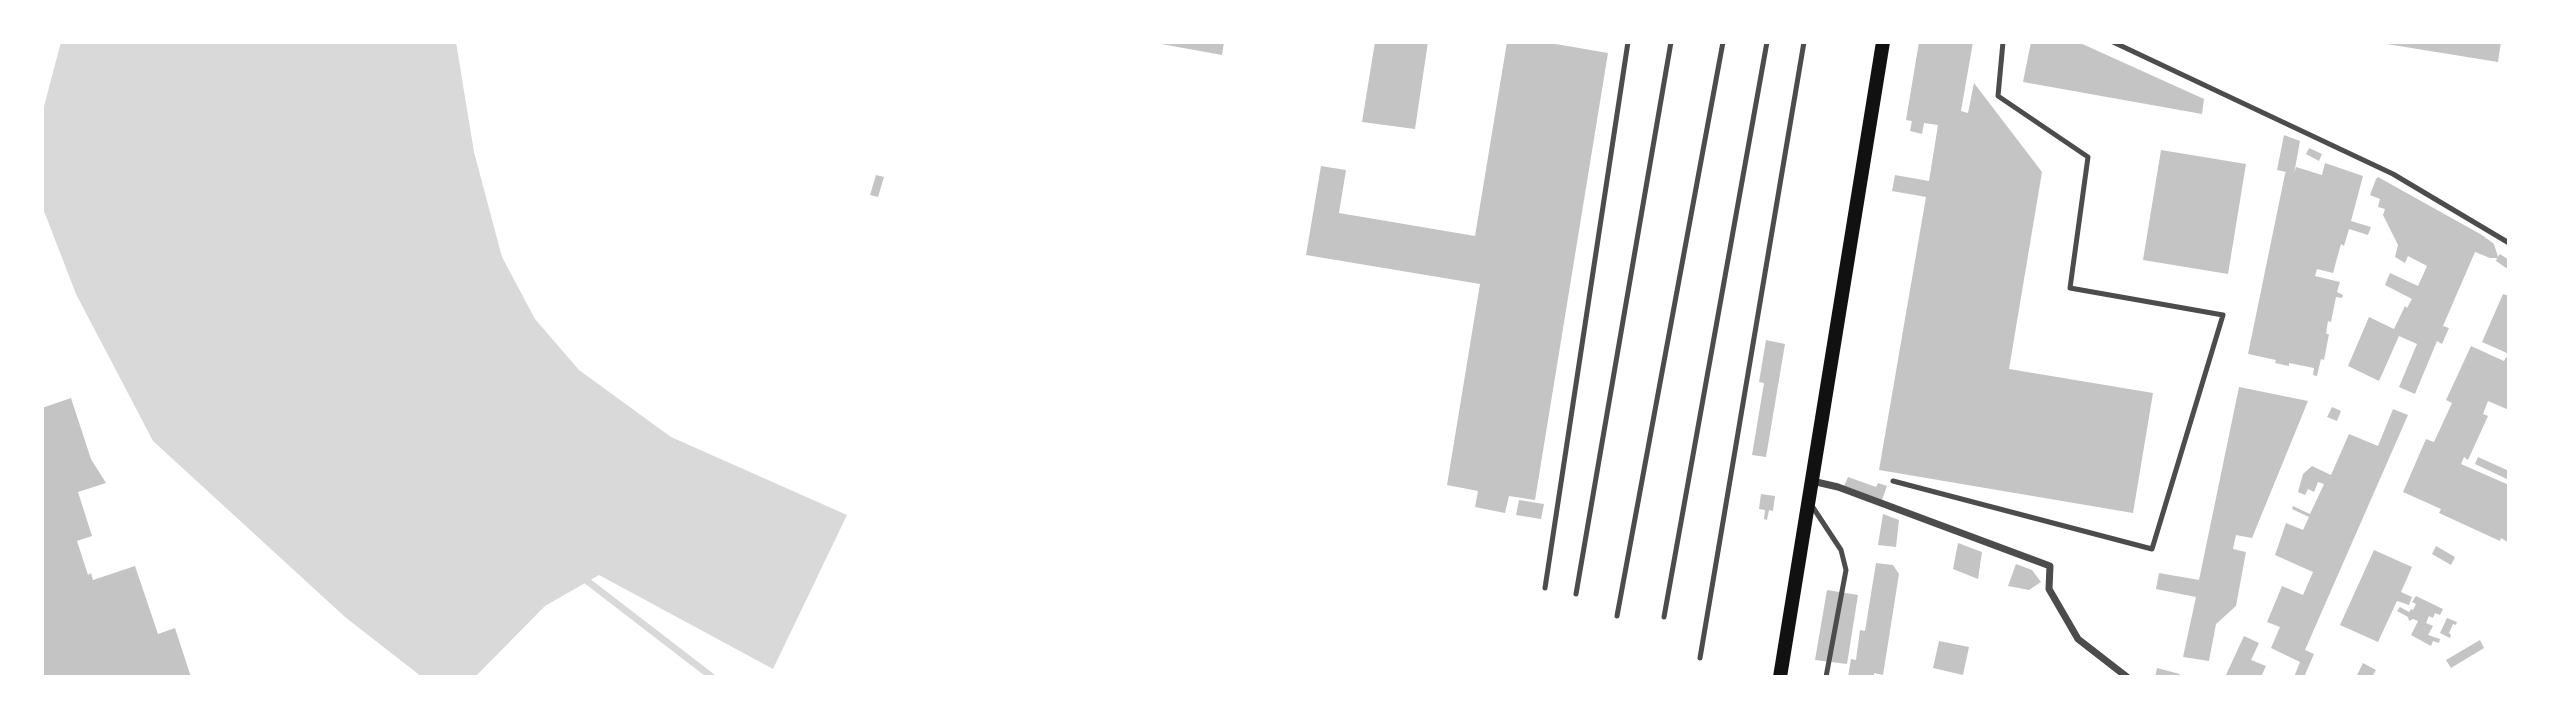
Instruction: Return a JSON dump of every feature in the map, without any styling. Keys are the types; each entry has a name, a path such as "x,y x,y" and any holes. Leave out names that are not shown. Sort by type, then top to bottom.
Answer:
{"main road":[{"path":"1780,677 1883,42"}],"street":[{"path":"1812,481 1839,487 2050,566 2049,589 2078,639 2127,677"}],"lane":[{"path":"1545,588 1628,42"},
{"path":"1576,594 1671,42"},
{"path":"1618,616 1723,42"},
{"path":"1664,617 1767,42"},
{"path":"1700,658 1804,42"},
{"path":"1893,481 2152,549 2222,315 2070,288 2088,157 1998,96 2003,42"},
{"path":"2113,42 2393,174 2509,243"},
{"path":"1808,501 1841,550 1846,570 1826,677"}],"shaded area":[{"path":"61,42 456,42 474,152 502,257 535,319 579,370 671,437 847,515 773,669 599,575 545,606 475,677 422,677 345,617 153,441 76,294 42,206 42,114"}],"building":[{"path":"1150,42 1224,42 1222,55"},
{"path":"1375,42 1428,42 1415,129 1362,122"},
{"path":"1507,42 1544,42 1608,53 1535,500 1509,496 1505,513 1475,507 1478,491 1447,485 1480,284 1306,255 1321,166 1346,170 1339,213 1475,236"},
{"path":"1919,42 1973,42 1961,111 1968,113 1974,83 2042,172 2009,369 2153,393 2133,513 1879,470 1926,197 1892,191 1895,175 1929,181 1938,125 1924,123 1922,134 1910,131 1912,121 1906,120"},
{"path":"2031,42 2078,42 2204,99 2202,114 2023,82"},
{"path":"2374,42 2501,42 2498,62"},
{"path":"2284,135 2300,141 2294,174 2296,167 2322,175 2325,163 2363,176 2351,221 2371,227 2368,235 2349,229 2344,246 2341,244 2333,273 2317,269 2315,276 2340,282 2337,292 2343,295 2342,298 2336,297 2331,322 2328,321 2326,334 2329,334 2324,360 2321,359 2317,376 2313,375 2314,368 2289,363 2289,366 2275,363 2276,360 2248,354 2286,172 2277,170"},
{"path":"2309,148 2322,154 2319,161 2306,154"},
{"path":"2161,150 2246,164 2228,274 2143,260"},
{"path":"876,175 884,177 878,197 870,195"},
{"path":"2378,177 2482,235 2494,244 2498,257 2500,254 2509,260 2509,270 2496,261 2497,258 2475,252 2443,326 2449,328 2442,344 2437,341 2415,394 2399,387 2417,344 2399,336 2379,381 2348,366 2369,317 2394,329 2405,306 2407,308 2412,299 2385,285 2390,273 2418,286 2427,266 2408,256 2405,263 2395,257 2398,245 2383,215 2385,209 2378,207 2380,199 2370,195"},
{"path":"2503,294 2509,296 2509,354 2482,342"},
{"path":"1766,340 1785,344 1766,457 1752,455 1764,383 1759,382"},
{"path":"2471,346 2504,361 2506,357 2509,359 2509,410 2488,401 2483,414 2488,416 2468,460 2464,457 2461,464 2509,485 2509,543 2439,513 2441,509 2403,492 2426,439 2434,442 2452,403 2446,400"},
{"path":"2239,387 2308,401 2252,538 2236,535 2233,549 2246,552 2236,606 2216,624 2209,661 2183,657 2196,597 2156,589 2159,573 2199,580"},
{"path":"71,398 91,459 106,483 78,492 92,536 77,541 88,575 91,573 93,580 135,566 158,634 175,628 191,677 42,677 42,408"},
{"path":"2332,407 2341,411 2337,421 2327,417"},
{"path":"2393,409 2408,415 2305,650 2314,654 2304,677 2294,677 2300,662 2271,648 2280,627 2267,622 2282,586 2303,595 2313,572 2275,555 2286,523 2303,530 2309,517 2292,509 2293,506 2310,514 2324,484 2318,482 2314,492 2308,489 2305,495 2298,492 2303,474 2312,466 2331,475 2349,434 2378,446"},
{"path":"2478,457 2509,471 2509,480 2475,464"},
{"path":"1848,477 1876,487 1878,483 1887,486 1882,500 1844,486"},
{"path":"1761,494 1775,496 1773,511 1769,510 1767,520 1764,519 1765,510 1759,509"},
{"path":"1519,500 1544,504 1541,519 1516,515"},
{"path":"1883,514 1899,520 1896,547 1878,545"},
{"path":"1958,543 1982,552 1978,579 1953,569"},
{"path":"2436,546 2455,557 2451,565 2432,554"},
{"path":"2374,550 2412,567 2401,592 2412,597 2409,605 2397,601 2378,642 2340,625"},
{"path":"1876,563 1893,565 1899,574 1883,675 1874,673 1874,677 1848,677 1851,659 1856,660 1860,630 1865,631"},
{"path":"2016,564 2032,570 2041,582 2029,590 2008,586"},
{"path":"1827,590 1858,595 1847,664 1815,660"},
{"path":"2416,596 2443,609 2440,615 2435,613 2433,618 2429,616 2426,623 2433,626 2428,635 2440,639 2439,643 2433,641 2431,646 2411,635 2418,621 2409,621 2408,617 2397,611 2400,607 2409,612 2413,610 2416,604 2412,602"},
{"path":"2447,618 2457,622 2449,633 2450,638 2440,633"},
{"path":"2244,636 2259,643 2251,660 2266,666 2261,677 2225,677"},
{"path":"2480,640 2484,648 2451,668 2446,660"},
{"path":"1939,641 1969,647 1963,675 1933,668"},
{"path":"2363,663 2376,670 2372,677 2356,677"},
{"path":"2157,668 2180,674 2179,677 2155,677"}],"waterway":[{"path":"582,577 712,677"}]}
